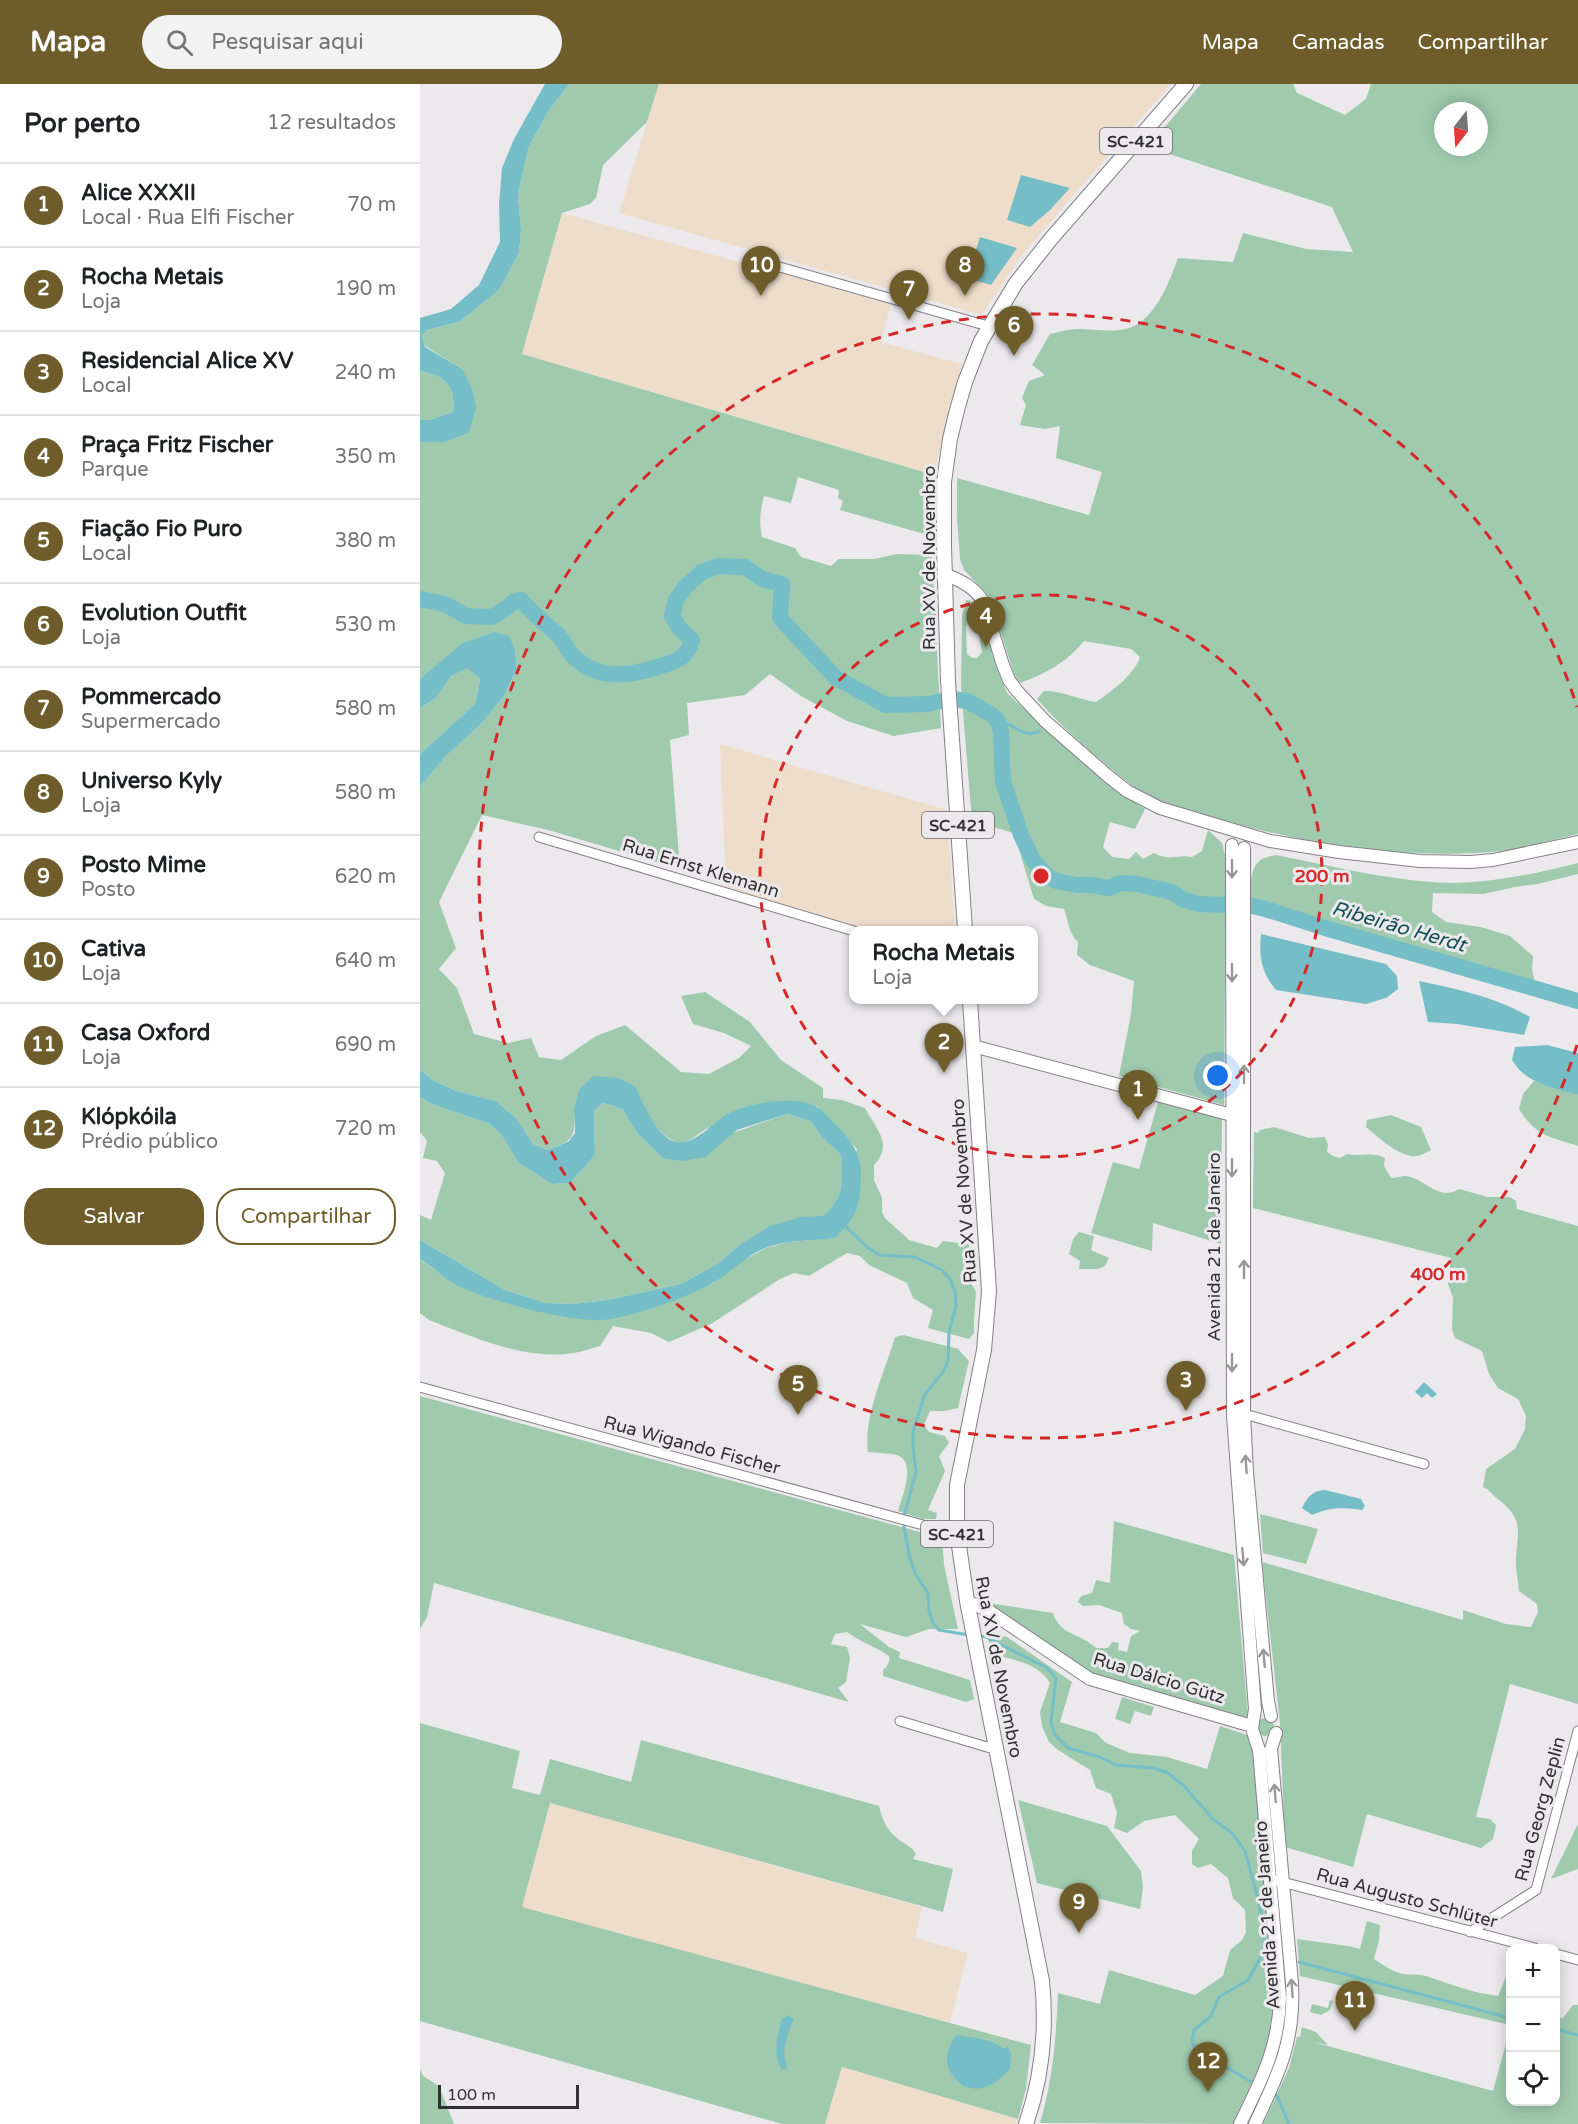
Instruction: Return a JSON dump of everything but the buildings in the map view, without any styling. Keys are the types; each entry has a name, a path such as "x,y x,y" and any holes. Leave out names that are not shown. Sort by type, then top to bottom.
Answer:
{"main road":[{"name":"Rua XV de Novembro","path":"965,926 948,681 943,505 950,439 965,382 988,326 1016,283 1050,240 1186,84"},
{"path":"945,574 976,590 983,601 1009,680 1045,721 1127,791 1160,808 1270,841 1379,857 1447,863 1493,860 1578,842"},
{"path":"1213,825 1239,845 1270,841"},
{"path":"1239,845 1235,834 1243,833"},
{"name":"Avenida 21 de Janeiro","path":"1239,845 1244,1414 1247,1472 1271,1716"},
{"name":"Avenida 21 de Janeiro","path":"1238,914 1232,1115 1233,1416 1256,1709 1254,1727 1259,1750 1271,1879 1280,2012 1273,2049 1240,2124"},
{"name":"Rua XV de Novembro","path":"970,1004 989,1291 984,1350 958,1476 957,1532 967,1601 1039,1959 1043,1992 1044,2026 1041,2065 1026,2124"},
{"path":"973,1046 1232,1115"},
{"name":"Rua Dálcio Gütz","path":"967,1601 988,1611 1090,1679 1254,1727"},
{"path":"1263,1714 1271,1716 1277,1721 1276,1733 1266,1739 1254,1727 1263,1714"},
{"name":"Avenida 21 de Janeiro","path":"1255,2124 1286,2053 1293,2016 1271,1749 1276,1733"},
{"path":"1280,2012 1293,2016"}],"street":[{"path":"769,264 988,326"},
{"name":"Rua Ernst Klemann","path":"539,837 849,930"},
{"name":"Rua Wigando Fischer","path":"420,1387 957,1532"},
{"path":"1244,1414 1424,1464"},
{"path":"900,1721 997,1750"},
{"name":"Rua Georg Zeplin","path":"1470,1932 1536,1890 1578,1731"},
{"name":"Rua Augusto Schlüter","path":"1271,1879 1519,1944"},
{"path":"1560,1955 1578,1960"}],"shaded area":[{"path":"659,84 1171,84 1044,229 1018,261 982,315 619,213"},
{"path":"562,213 891,304 881,342 962,364 949,408 934,475 522,354"},
{"path":"720,744 947,810 955,926 858,926 726,887"},
{"path":"550,1803 922,1907 915,1938 968,1953 950,2023 521,1908"},
{"path":"842,2067 1018,2119 1016,2124 825,2124"}],"green space":[{"path":"569,84 659,84 647,122 603,165 596,198 590,204 562,213 522,354 934,475 935,537 840,510 843,501 838,498 839,490 798,477 791,503 764,496 760,521 762,537 795,548 801,557 831,566 839,559 874,559 897,554 932,555 941,728 894,736 847,721 801,696 770,674 745,695 687,703 689,735 670,740 680,869 548,830 482,815 439,902 456,948 439,969 457,988 474,1034 508,1043 531,1038 539,1057 561,1060 596,1036 625,1025 681,1072 709,1074 739,1058 751,1046 724,1033 693,1024 681,996 705,992 750,1022 781,1060 823,1088 823,1098 842,1100 865,1108 883,1143 883,1150 874,1165 874,1180 882,1198 882,1212 885,1218 909,1240 937,1248 943,1241 969,1244 969,1279 976,1292 974,1333 969,1339 928,1328 933,1310 913,1298 907,1283 869,1265 860,1256 847,1253 809,1276 794,1273 780,1279 711,1324 669,1342 651,1333 613,1326 600,1346 573,1353 537,1354 482,1340 429,1320 420,1313 420,1259 453,1283 478,1293 544,1312 604,1320 712,1284 737,1264 766,1248 789,1242 835,1238 857,1149 817,1106 724,1124 707,1129 685,1142 674,1141 655,1125 634,1086 574,1110 574,1127 571,1137 548,1150 533,1144 516,1118 496,1101 456,1091 433,1080 420,1070 420,787 445,757 482,723 504,696 517,668 515,650 434,668 420,679 420,442 445,442 469,433 462,369 425,346 422,336 427,330 459,322 499,290 519,253 521,230 518,194 529,146 548,112"},
{"path":"1201,84 1293,84 1297,93 1345,115 1366,99 1371,84 1578,84 1578,834 1501,851 1409,853 1311,841 1246,827 1154,799 1142,793 1110,768 1037,699 1044,691 1051,691 1096,702 1128,676 1140,657 1131,649 1084,641 1055,667 1020,683 1014,674 989,596 964,570 960,559 957,478 1089,515 1102,472 1056,458 1060,426 1045,429 1020,425 1026,405 1022,398 1029,381 1045,375 1032,365 1050,334 1074,329 1117,330 1138,324 1160,299 1178,258 1233,262 1243,233 1306,249 1353,252 1332,207 1148,147"},
{"path":"420,371 436,376 447,383 453,395 453,412 430,420 420,420"},
{"path":"966,600 975,604 981,613 996,666 1007,693 1043,727 1124,795 1145,809 1135,829 1110,822 1103,847 1112,857 1129,859 1136,852 1143,859 1154,853 1165,857 1192,857 1202,851 1208,830 1222,843 1226,859 1224,1105 1119,1076 1131,1014 1134,981 1090,965 1077,955 1078,942 1071,931 1064,909 1046,906 1034,899 1014,833 972,821 961,687 962,615","holes":["969,620 976,621 982,652 977,658 972,658 967,654 966,626"]},
{"path":"467,667 480,679 475,704 420,754 420,708 436,698 451,676"},
{"path":"1276,855 1366,873 1435,882 1456,883 1502,879 1578,863 1578,874 1483,894 1433,893 1432,912 1446,922 1481,927 1510,936 1533,956 1532,970 1536,987 1526,990 1509,986 1508,980 1418,953 1395,953 1335,937 1306,924 1251,914 1251,877 1262,859"},
{"path":"1534,1081 1578,1095 1578,1146 1544,1134 1525,1118 1519,1109 1523,1094"},
{"path":"420,1097 432,1104 490,1124 502,1136 519,1163 552,1184 570,1183 595,1155 594,1111 602,1103 623,1110 637,1133 662,1158 787,1114 810,1121 822,1137 841,1155 841,1188 836,1202 824,1217 801,1217 741,1244 717,1264 681,1284 607,1300 572,1304 546,1303 505,1290 420,1240 420,1215 431,1220 445,1173 437,1161 423,1158 427,1141 420,1132"},
{"path":"1158,1102 1222,1119 1221,1244 1153,1223 1152,1251 1091,1233 1113,1162 1139,1169"},
{"path":"1391,1115 1421,1127 1431,1150 1417,1156 1404,1154 1366,1127 1367,1120"},
{"path":"1274,1127 1309,1138 1325,1137 1328,1145 1327,1152 1340,1158 1347,1154 1371,1154 1385,1158 1384,1166 1391,1178 1406,1176 1445,1193 1459,1189 1488,1197 1510,1197 1516,1201 1517,1209 1578,1226 1578,1704 1510,1684 1476,1817 1490,1819 1496,1825 1493,1839 1481,1848 1367,1814 1353,1867 1285,1847 1280,1723 1262,1562 1463,1620 1463,1610 1506,1624 1531,1627 1538,1612 1537,1604 1519,1591 1516,1567 1517,1522 1507,1507 1483,1487 1486,1469 1515,1449 1525,1429 1526,1416 1518,1399 1498,1388 1489,1374 1482,1351 1455,1338 1452,1329 1453,1298 1448,1284 1451,1258 1253,1208 1254,1132 1258,1133 1260,1130"},
{"path":"1079,1232 1094,1236 1091,1250 1109,1258 1105,1266 1098,1269 1079,1269 1080,1261 1069,1254 1073,1239"},
{"path":"903,1335 958,1349 969,1361 958,1408 930,1411 924,1425 929,1432 945,1436 949,1443 939,1456 945,1471 928,1510 937,1513 936,1519 923,1519 898,1511 907,1480 906,1465 903,1459 897,1455 868,1452 867,1438 876,1394 895,1337"},
{"path":"420,1396 942,1538 944,1565 958,1629 929,1629 906,1637 860,1624 889,1647 900,1652 899,1658 970,1680 974,1699 966,1702 883,1676 889,1656 847,1632 835,1634 831,1644 847,1647 850,1658 846,1682 838,1688 849,1702 434,1583 427,1617 420,1629"},
{"path":"1260,1514 1318,1529 1306,1564 1263,1553"},
{"path":"1114,1521 1234,1555 1248,1716 1094,1674 989,1603 1053,1613 1061,1626 1096,1648 1108,1648 1112,1642 1119,1643 1118,1650 1127,1652 1131,1636 1140,1631 1124,1624 1122,1613 1099,1605 1083,1606 1078,1602 1081,1596 1092,1593 1096,1580 1110,1583"},
{"path":"987,1633 1007,1637 1072,1682 1060,1722 1096,1733 1106,1743 1130,1753 1167,1757 1207,1769 1220,1726 1247,1735 1252,1742 1273,1977 1273,2012 1264,2057 1234,2124 1040,2123 1053,2059 1058,1993 1100,2004 1109,1970 1195,1995 1223,1976 1230,1950 1242,1940 1246,1932 1245,1910 1233,1898 1228,1878 1211,1864 1198,1868 1192,1864 1192,1851 1199,1839 1175,1815 1144,1821 1127,1833 1114,1828 1117,1813 1111,1794 1096,1788 1090,1770 1049,1742 1042,1726 1040,1712 1050,1683 1032,1666 991,1654"},
{"path":"1122,1697 1154,1707 1151,1716 1135,1711 1130,1724 1115,1719"},
{"path":"1265,1718 1271,1721 1274,1727 1271,1733 1265,1736 1259,1733 1256,1727 1259,1721"},
{"path":"420,1723 520,1751 512,1788 540,1795 550,1759 631,1782 641,1740 879,1806 883,1820 891,1832 916,1854 913,1859 953,1869 943,1912 550,1803 522,1907 1031,2045 1026,2089 1018,2119 842,2067 825,2124 782,2124 420,2021"},
{"path":"1018,1800 1107,1826 1141,1871 1143,1888 1140,1909 1037,1883"},
{"path":"1578,1824 1578,1869 1551,1879"},
{"path":"1367,1921 1380,1925 1374,1959 1399,1973 1426,1976 1498,1996 1506,1977 1506,2024 1300,1976 1297,1939 1360,1949"},
{"path":"1330,2000 1333,2001 1330,2010 1321,2015 1310,2012 1312,2004 1328,2008"},
{"path":"1573,2005 1578,2005 1578,2124 1263,2124 1289,2068 1302,2027 1316,2032 1328,2045 1313,2042 1493,2091 1506,2044 1506,2106 1560,2106 1560,2018 1563,2018"},
{"path":"420,2069 423,2076 439,2086 454,2124 420,2124"}],"water":[{"path":"545,84 569,84 548,112 529,146 518,194 521,230 519,253 499,290 459,322 427,330 422,336 425,347 462,369 472,389 476,408 469,433 445,442 420,442 420,420 430,420 453,412 453,395 447,383 442,379 420,371 420,318 451,309 479,285 500,242 499,204 502,168 514,139"},
{"path":"1021,175 1070,188 1030,227 1007,220"},
{"path":"980,237 1017,248 991,285 967,278"},
{"path":"494,632 509,636 515,650 517,668 504,696 482,723 445,757 420,787 420,754 475,704 480,679 467,668 451,676 436,698 420,708 420,679 461,644"},
{"path":"1261,934 1386,964 1397,976 1398,989 1386,998 1366,1004 1276,990 1262,964"},
{"path":"1419,981 1476,994 1517,1010 1530,1017 1524,1035 1457,1024 1428,1022"},
{"path":"1547,1045 1578,1053 1578,1095 1532,1080 1512,1060 1515,1047"},
{"path":"420,1070 433,1080 456,1091 496,1101 516,1118 533,1144 548,1150 569,1141 575,1133 574,1110 579,1090 593,1076 618,1078 635,1086 646,1110 663,1135 677,1142 690,1140 702,1134 724,1116 744,1107 784,1101 808,1103 825,1113 847,1137 858,1155 861,1169 856,1211 835,1238 768,1247 701,1289 628,1315 603,1320 588,1320 548,1314 504,1303 453,1283 420,1259 420,1240 505,1290 546,1303 572,1304 607,1300 681,1284 717,1264 741,1244 770,1226 801,1217 824,1216 836,1202 841,1188 841,1155 822,1137 810,1121 787,1114 737,1130 705,1157 683,1161 662,1158 637,1133 623,1110 602,1103 594,1111 595,1155 570,1183 552,1184 519,1163 502,1136 490,1124 432,1104 420,1097"},
{"path":"1424,1382 1437,1394 1432,1398 1427,1393 1422,1398 1415,1392"},
{"path":"1325,1490 1361,1499 1365,1506 1362,1510 1337,1508 1312,1515 1302,1508 1311,1495"},
{"path":"789,2015 794,2019 787,2036 784,2054 786,2069 781,2069 776,2051 777,2038 782,2019"},
{"path":"956,2035 988,2041 1003,2049 1008,2047 1011,2054 1010,2069 989,2086 977,2089 963,2086 952,2074 947,2062 949,2049"}],"waterway":[{"name":"Ribeirão Herdt","path":"420,599 445,604 466,616 492,617 514,601 521,600 558,635 573,656 585,665 604,673 625,674 670,663 684,655 692,640 680,629 672,616 676,600 686,586 702,572 718,566 745,567 762,579 782,584 780,618 836,678 886,705 928,704 952,699 967,701 998,721 1001,732 1003,782 1021,835 1033,860 1047,876 1056,881 1109,888 1121,883 1137,884 1172,892 1184,900 1199,904 1254,906 1578,1001"},
{"path":"998,721 1029,734 1039,731"},
{"path":"845,1226 868,1248 879,1255 915,1257 942,1270 950,1279 955,1291 956,1306 949,1332 948,1361 943,1372 925,1394 913,1431 916,1472 904,1516 904,1527 910,1559 916,1575 928,1593 929,1611 933,1623 939,1630 969,1635"},
{"path":"977,1635 986,1637 1047,1668 1056,1678 1051,1722 1055,1735 1068,1748 1100,1757 1116,1765 1154,1768 1168,1773 1183,1785 1213,1819 1233,1834 1245,1851 1260,1906 1264,1928 1264,1951 1248,1980 1219,1997 1211,2016 1194,2030 1192,2041 1195,2049 1255,2084"},
{"path":"1299,1962 1506,2017"},
{"path":"1560,2030 1578,2035"},
{"path":"1274,2094 1289,2124"}],"place":[{"name":"Cativa","path":"761,296"},
{"name":"Universo Kyly","path":"965,296"},
{"name":"Pommercado","path":"909,320"},
{"name":"Evolution Outfit","path":"1014,356"},
{"name":"Praça Fritz Fischer","path":"986,647"},
{"name":"Rocha Metais","path":"944,1073"},
{"name":"Alice XXXII","path":"1138,1120"},
{"name":"Residencial Alice XV","path":"1186,1411"},
{"name":"Fiação Fio Puro","path":"798,1415"},
{"name":"Posto Mime","path":"1079,1933"},
{"name":"Casa Oxford","path":"1355,2031"},
{"name":"Klópkóila","path":"1208,2092"}]}
